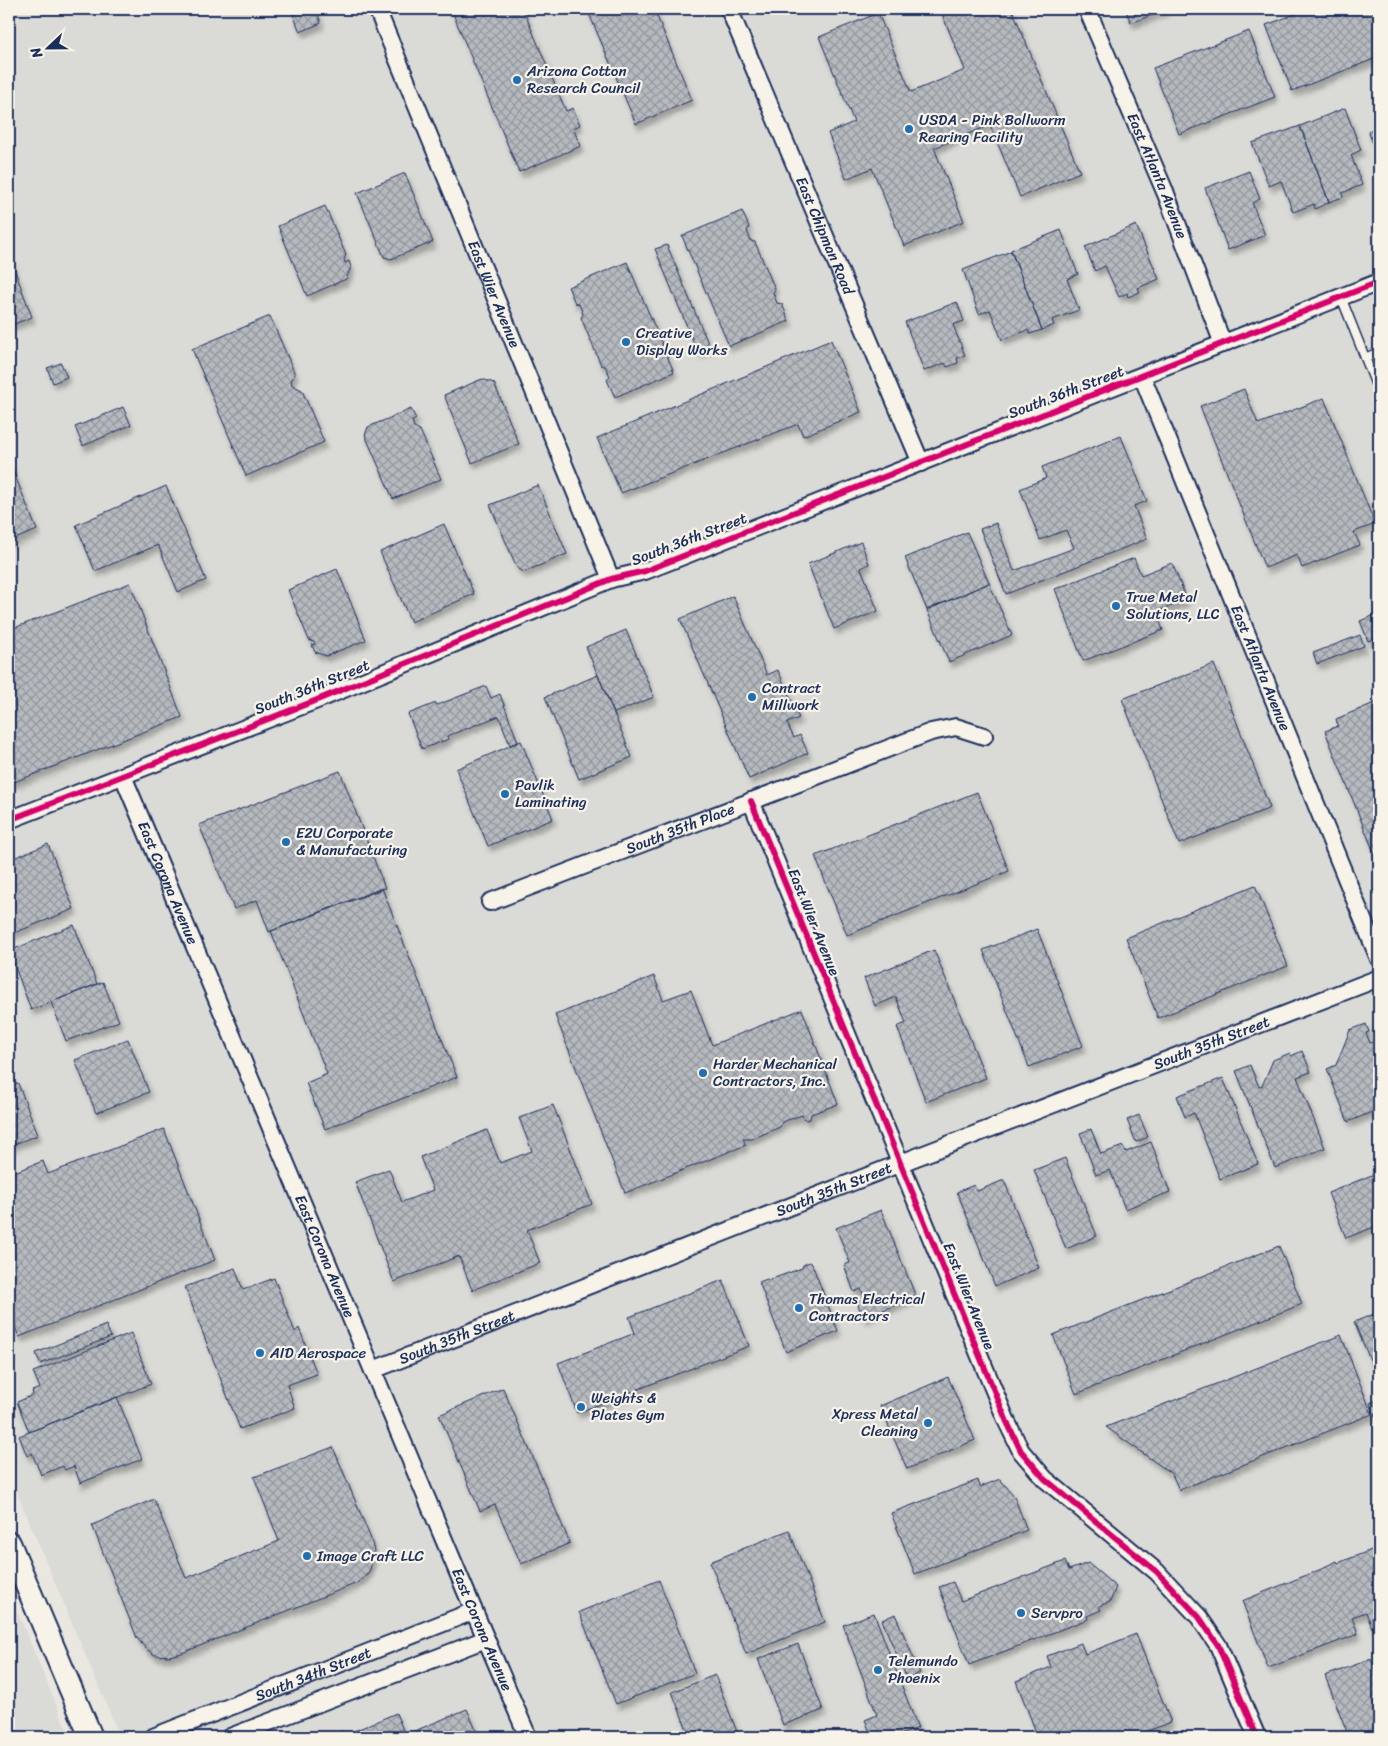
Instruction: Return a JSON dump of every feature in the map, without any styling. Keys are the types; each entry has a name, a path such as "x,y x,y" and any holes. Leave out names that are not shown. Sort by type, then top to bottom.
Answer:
{"main road":[{"path":"9,1543 91,1737"}],"street":[{"name":"East Wier Avenue","path":"376,9 611,579"},
{"name":"East Chipman Road","path":"729,9 921,463"},
{"name":"East Atlanta Avenue","path":"1087,9 1166,194 1223,344"},
{"name":"South 36th Street","path":"9,820 325,696 611,579 645,571 1379,282"},
{"name":"East Atlanta Avenue","path":"1142,376 1379,960"},
{"name":"South 35th Place","path":"490,902 931,732 956,728 984,736"},
{"name":"East Corona Avenue","path":"123,776 528,1737"},
{"name":"East Wier Avenue","path":"751,801 1003,1414 1021,1451 1050,1484 1157,1572 1199,1617 1218,1645 1257,1737"},
{"name":"South 35th Street","path":"373,1370 1379,978"},
{"name":"South 34th Street","path":"153,1737 474,1611"},
{"name":"South 34th Street","path":"230,1737 486,1639"}],"lane":[{"path":"1341,297 1379,394"},
{"path":"1365,358 1379,352"}],"shaded area":[{"path":"9,9 1379,9 1379,1737 120,1737 9,1474"},
{"path":"9,1593 70,1737 9,1737"}],"building":[{"path":"291,9 316,9 321,23 300,32"},
{"name":"Arizona Cotton Research Council","path":"451,9 523,9 566,111 573,108 580,125 573,128 581,146 519,172"},
{"path":"587,9 654,9 692,100 636,124"},
{"name":"USDA - Pink Bollworm Rearing Facility","path":"940,9 1012,9 1080,172 1020,197 990,125 934,148 964,221 904,246 872,168 846,179 828,133 854,122 819,37 878,13 911,92 965,70"},
{"path":"1125,9 1168,9 1131,23"},
{"path":"1309,9 1372,9 1379,28 1379,57 1292,91 1266,25"},
{"path":"1249,31 1275,97 1179,134 1153,68"},
{"path":"1345,108 1361,150 1351,155 1362,185 1342,193 1343,197 1329,202 1300,126"},
{"path":"1300,126 1329,202 1315,209 1314,204 1293,212 1281,181 1269,186 1252,143"},
{"path":"1379,126 1379,159 1368,131"},
{"path":"1249,171 1260,199 1252,203 1265,235 1228,250 1205,188"},
{"path":"405,173 433,242 391,259 384,257 357,193"},
{"path":"325,206 346,255 345,263 349,261 351,267 346,279 307,296 278,226"},
{"path":"742,211 749,227 747,231 751,241 755,242 775,289 773,293 777,303 782,304 789,321 729,346 682,236"},
{"path":"1136,225 1159,279 1138,288 1140,292 1128,297 1127,293 1119,297 1105,266 1095,271 1085,247"},
{"path":"1061,230 1078,274 1067,279 1079,310 1052,320 1054,325 1042,330 1011,250"},
{"path":"667,245 710,348 698,353 655,249"},
{"path":"1011,251 1042,330 1030,334 1028,330 1002,340 990,310 979,314 963,270"},
{"path":"9,255 32,317 9,326"},
{"name":"Creative Display Works","path":"627,262 674,372 615,397 607,380 610,376 605,366 601,365 581,318 583,314 579,304 575,303 568,287"},
{"path":"957,302 964,321 953,325 965,355 957,358 958,363 947,367 945,363 924,371 905,322"},
{"path":"270,316 295,374 291,381 292,385 302,390 324,442 246,476 192,349"},
{"path":"831,340 861,412 803,436 798,424 621,493 597,438"},
{"path":"61,363 67,377 53,383 47,368"},
{"path":"482,379 494,383 519,444 472,463 444,395"},
{"path":"1244,389 1258,424 1324,398 1375,524 1354,532 1360,545 1302,568 1297,555 1265,568 1200,406"},
{"path":"123,407 131,425 83,446 75,427"},
{"path":"411,409 416,419 412,421 414,427 420,430 441,479 393,499 365,435 368,427"},
{"path":"1121,436 1147,501 1134,506 1147,539 1006,594 980,529 996,523 1014,571 1074,548 1066,530 1040,540 1020,489 1046,478 1042,467"},
{"path":"9,461 37,530 10,541 9,537"},
{"path":"538,485 567,554 524,572 517,568 490,505"},
{"path":"166,486 206,580 178,592 158,545 95,571 76,525"},
{"path":"444,524 474,594 411,622 380,552"},
{"path":"967,532 989,583 927,610 905,558"},
{"path":"861,542 869,564 861,568 878,611 834,629 808,564"},
{"name":"True Metal Solutions, LLC","path":"1134,558 1141,575 1172,563 1187,600 1156,612 1163,630 1083,661 1055,589"},
{"path":"337,569 366,640 326,656 315,652 312,645 315,644 309,640 288,590"},
{"path":"130,583 182,717 9,784 9,646 14,644 9,630"},
{"path":"989,583 1012,635 949,662 927,610"},
{"name":"Contract Millwork","path":"733,596 767,675 778,670 799,718 787,723 794,738 800,735 808,753 749,779 680,619"},
{"path":"1379,613 1379,637 1368,641 1360,621"},
{"path":"626,630 654,697 614,713 586,647"},
{"path":"1360,635 1364,646 1317,664 1313,653"},
{"path":"1214,664 1270,808 1179,844 1122,699"},
{"path":"598,675 632,757 579,779 545,697"},
{"path":"486,686 491,698 500,694 518,742 510,745 499,716 447,736 449,739 422,749 408,714"},
{"path":"1379,701 1379,865 1325,731 1338,726 1336,719"},
{"name":"Pavlik Laminating","path":"521,741 553,819 488,846 456,769"},
{"name":"E2U Corporate & Manufacturing","path":"340,771 385,888 269,932 257,900 234,909 199,825"},
{"path":"977,792 1009,871 847,935 815,856"},
{"path":"48,844 74,909 9,935 9,860"},
{"path":"1255,885 1288,966 1158,1018 1126,938"},
{"path":"382,888 457,1077 325,1129 306,1083 327,1074 271,931"},
{"path":"74,925 97,984 31,1010 9,951"},
{"path":"1037,929 1083,1046 1029,1067 983,950"},
{"path":"934,950 986,1078 926,1102 897,1027 906,1023 896,997 875,1006 864,978"},
{"name":"Harder Mechanical Contractors, Inc.","path":"654,976 663,1000 691,990 712,1045 802,1009 838,1104 811,1114 810,1119 806,1120 802,1115 782,1122 780,1127 752,1139 743,1139 746,1145 625,1193 555,1015"},
{"path":"103,982 119,1021 66,1041 51,1002"},
{"path":"1366,1024 1369,1032 1366,1033 1370,1043 1373,1042 1379,1058 1379,1109 1348,1122 1327,1069 1336,1065 1350,1030"},
{"path":"128,1039 149,1092 96,1113 75,1060"},
{"path":"1302,1051 1311,1072 1297,1077 1325,1148 1275,1168 1236,1071 1250,1065 1259,1087 1262,1086 1273,1060 1290,1053 1291,1056"},
{"path":"1223,1078 1258,1164 1220,1179 1194,1113 1185,1117 1177,1096"},
{"path":"18,1083 38,1135 9,1146 9,1087"},
{"path":"553,1105 592,1204 527,1230 540,1263 472,1290 459,1256 394,1282 355,1182 389,1169 402,1202 433,1190 420,1157 487,1130 500,1163 532,1151 519,1118"},
{"path":"1139,1115 1148,1137 1136,1142 1127,1120"},
{"path":"164,1129 215,1260 19,1337 9,1312 9,1174 43,1161 48,1174"},
{"path":"1091,1129 1101,1154 1123,1146 1126,1152 1151,1142 1170,1192 1125,1209 1110,1170 1096,1175 1080,1133"},
{"path":"1065,1158 1097,1236 1066,1249 1034,1170"},
{"path":"1379,1172 1379,1225 1346,1238 1328,1193"},
{"path":"1004,1180 1039,1268 995,1286 957,1192 974,1185 977,1191"},
{"path":"881,1210 916,1297 863,1318 857,1302 865,1299 861,1289 854,1292 844,1265 850,1263 836,1228"},
{"path":"1279,1246 1302,1304 1076,1394 1053,1335"},
{"name":"Thomas Electrical Contractors","path":"809,1262 812,1264 838,1331 786,1352 759,1282 802,1268 803,1265"},
{"name":"AID Aerospace","path":"235,1268 243,1290 274,1278 295,1332 299,1328 317,1374 287,1385 295,1408 240,1429 185,1287"},
{"path":"723,1280 749,1346 577,1413 558,1363 635,1333 629,1317"},
{"path":"1379,1312 1379,1371 1374,1369 1354,1322"},
{"path":"106,1325 111,1337 40,1364 36,1353"},
{"path":"131,1333 151,1384 29,1432 17,1402 33,1395 32,1391 40,1388 33,1372"},
{"path":"1341,1335 1372,1414 1179,1490 1172,1474 1106,1427"},
{"name":"Xpress Metal Cleaning","path":"948,1377 975,1440 907,1469 880,1406"},
{"path":"503,1388 570,1543 521,1564 495,1505 480,1511 439,1415"},
{"path":"117,1397 142,1459 80,1483 74,1466 65,1470 63,1466 41,1475 32,1453 27,1456 19,1436"},
{"path":"1379,1399 1379,1425 1370,1403"},
{"name":"Image Craft LLC","path":"333,1447 371,1539 374,1551 370,1570 365,1577 357,1583 182,1653 169,1656 155,1655 146,1649 137,1638 92,1525 154,1499 186,1578 279,1541 254,1477"},
{"path":"1000,1479 1014,1496 1027,1530 915,1574 891,1513 978,1480 980,1487"},
{"path":"789,1530 825,1622 746,1654 710,1562"},
{"path":"1379,1547 1379,1625 1372,1628 1366,1612 1352,1617 1358,1634 1268,1668 1242,1601 1337,1561 1338,1563"},
{"name":"Servpro","path":"1065,1561 1069,1570 1088,1563 1116,1587 1110,1602 1099,1606 1101,1610 1087,1616 1088,1619 969,1665 939,1587 953,1582 961,1601"},
{"path":"659,1580 695,1673 616,1704 579,1612"},
{"name":"Telemundo Phoenix","path":"874,1613 918,1728 895,1737 872,1737 865,1720 877,1715 843,1625"},
{"path":"895,1614 920,1673 907,1679 882,1620"},
{"path":"1136,1634 1171,1722 1132,1737 1038,1737 1016,1681 1051,1667 1047,1656 1081,1643 1085,1654"},
{"path":"798,1644 823,1710 783,1725 758,1659"},
{"path":"1371,1659 1379,1680 1379,1737 1349,1737 1325,1676"},
{"path":"715,1675 739,1737 690,1737 672,1692"},
{"path":"467,1709 479,1737 329,1737 343,1731 345,1735 396,1713 405,1735"}],"cycle path":[{"path":"9,820 317,700 611,579 645,571 1379,282"},
{"path":"751,801 1007,1422 1021,1451 1045,1479 1157,1572 1199,1617 1218,1645 1257,1737"}],"place":[{"name":"Arizona Cotton Research Council","path":"517,80"},
{"name":"USDA - Pink Bollworm Rearing Facility","path":"909,129"},
{"name":"Creative Display Works","path":"626,342"},
{"name":"True Metal Solutions, LLC","path":"1116,606"},
{"name":"Contract Millwork","path":"752,697"},
{"name":"Pavlik Laminating","path":"505,794"},
{"name":"E2U Corporate & Manufacturing","path":"286,842"},
{"name":"Harder Mechanical Contractors, Inc.","path":"703,1073"},
{"name":"Thomas Electrical Contractors","path":"799,1308"},
{"name":"AID Aerospace","path":"260,1353"},
{"name":"Weights & Plates Gym","path":"581,1407"},
{"name":"Xpress Metal Cleaning","path":"928,1423"},
{"name":"Image Craft LLC","path":"307,1556"},
{"name":"Servpro","path":"1021,1613"},
{"name":"Telemundo Phoenix","path":"878,1670"}]}
